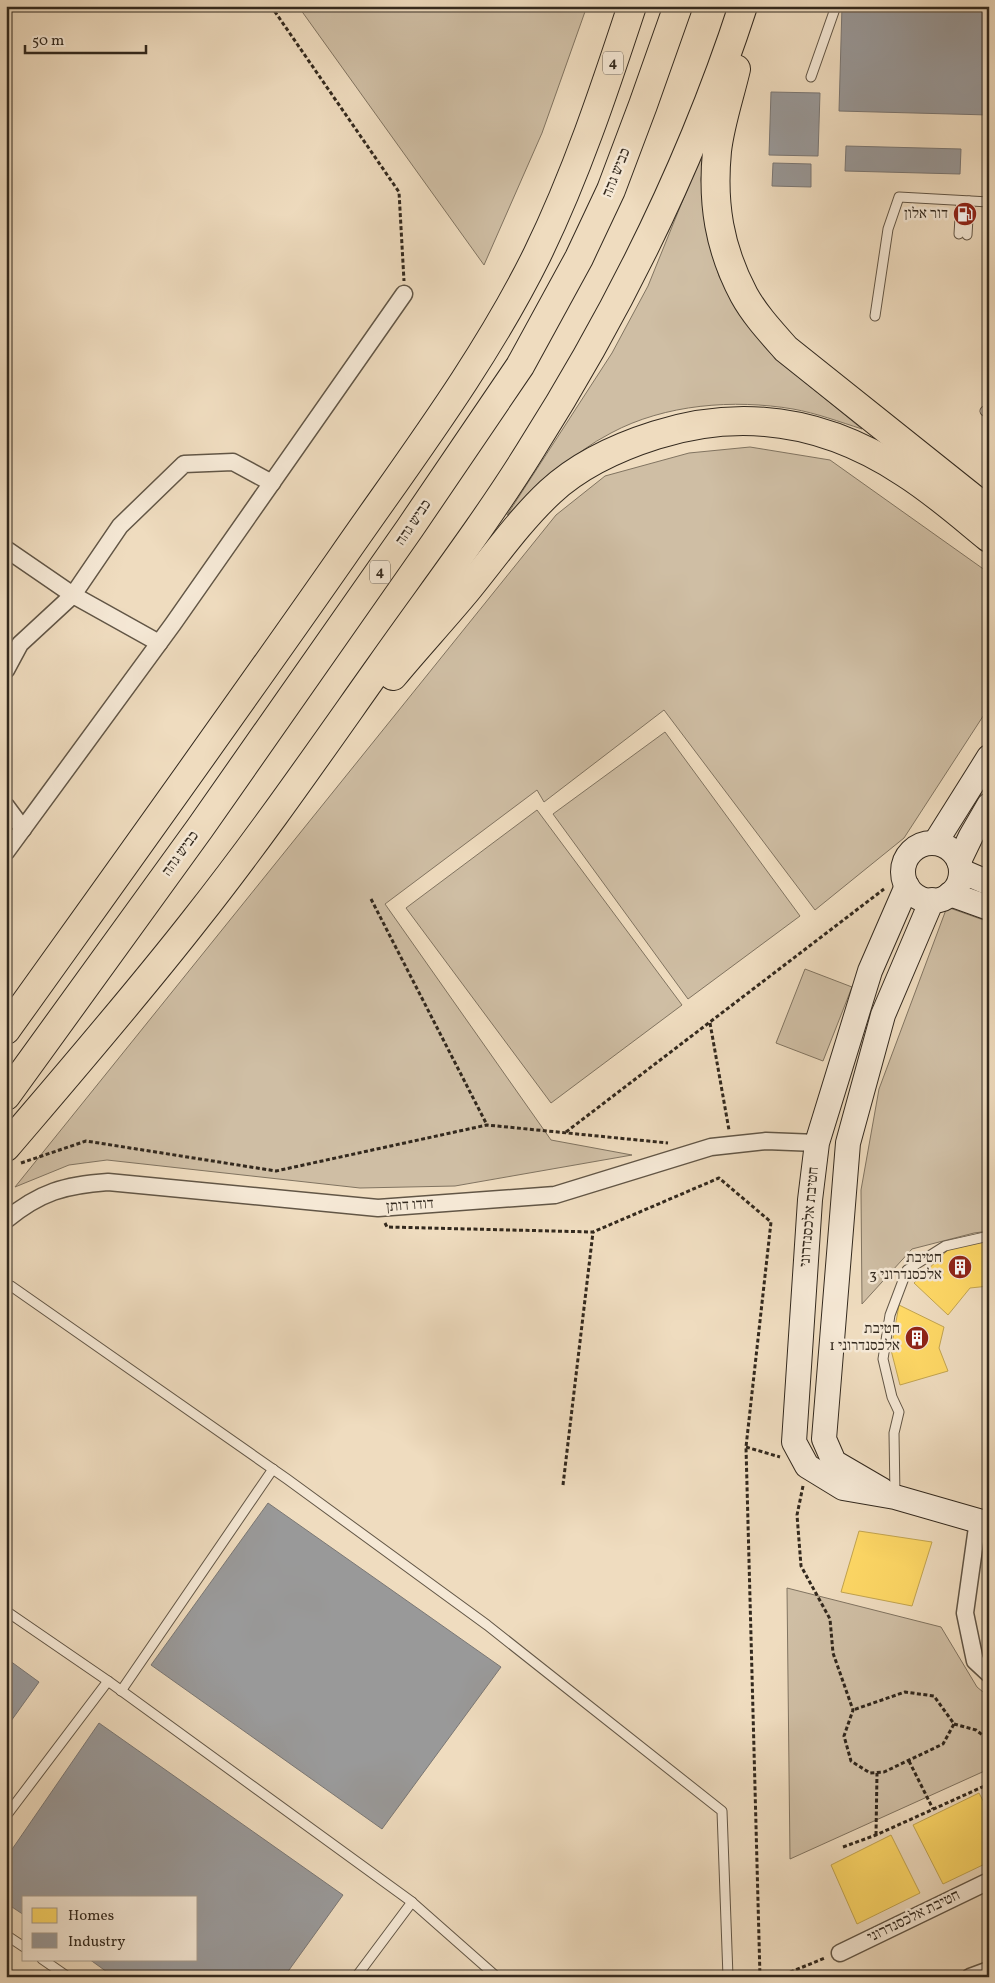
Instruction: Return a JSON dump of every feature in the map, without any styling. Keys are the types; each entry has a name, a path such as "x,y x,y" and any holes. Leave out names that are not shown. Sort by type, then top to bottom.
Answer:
{"highway":[{"path":"594,120 622,6"},
{"name":"4","path":"6,1030 306,610 490,342 536,257 556,215 594,120 632,6"},
{"name":"כביש גהה","path":"6,1096 206,820 410,528 520,366 570,276 611,190 678,6"},
{"path":"6,1147 119,1014 196,919 246,853 490,512 529,454 600,333 633,271 700,124 743,6"},
{"path":"750,6 717,149 716,192 718,225 729,262 744,295 763,322 786,349 989,510"},
{"path":"246,853 525,518 558,486 580,469 606,454 638,441 677,429 716,421 754,421 793,425 824,433 861,448 905,472 989,538"}],"street":[{"path":"6,852 159,643 404,294"},
{"path":"6,670 20,644 73,595 120,526 184,464 233,462 272,483"},
{"path":"6,549 73,595 159,643"},
{"path":"935,843 989,757"},
{"path":"941,897 960,879 960,866 971,836 989,804"},
{"path":"6,806 23,829"},
{"path":"989,883 960,866 948,848 935,843 922,845 914,850 907,857 904,867 904,877 907,886 914,894 922,898 941,897 989,908"},
{"name":"חטיבת אלכסנדרוני","path":"907,886 870,971 817,1143 810,1210 794,1442 807,1466 843,1488 895,1497 983,1522"},
{"name":"חטיבת אלכסנדרוני","path":"895,1497 834,1462 824,1438 848,1143 883,1015 941,897"},
{"name":"דודו דותן","path":"6,1220 25,1204 45,1194 83,1184 108,1182 378,1208 555,1195 711,1147 766,1141 817,1143"},
{"path":"983,1522 965,1613 975,1661 989,1674"},
{"name":"חטיבת אלכסנדרוני","path":"840,1953 989,1881"},
{"path":"970,1977 989,1970"}],"lane":[{"path":"812,77 836,6"},
{"path":"875,316 888,229 899,197 989,202"},
{"path":"963,234 965,201"},
{"path":"895,1497 894,1433 899,1412 892,1397 884,1359 890,1315 907,1270 945,1246 989,1236"},
{"path":"6,1286 11,1286 273,1469 487,1625 722,1811 728,1977"},
{"path":"121,1691 273,1469"},
{"path":"6,1611 108,1681 412,1902 497,1977"},
{"path":"6,1816 108,1681"},
{"path":"356,1977 412,1902"},
{"path":"6,1935 22,1946"},
{"path":"43,1960 68,1977"}],"path":[{"path":"271,6 399,192 404,294"},
{"path":"566,1133 883,888"},
{"path":"370,899 487,1125"},
{"path":"710,1023 732,1145"},
{"path":"6,1174 12,1166 86,1141 276,1171 487,1125 673,1143"},
{"path":"378,1208 387,1227 593,1232 719,1178 771,1222 746,1447 760,1977"},
{"path":"563,1485 593,1232"},
{"path":"807,1466 797,1516 801,1566 830,1619 833,1653 853,1710 844,1736 851,1761 870,1774 884,1772 943,1744 954,1724"},
{"path":"853,1710 904,1692 934,1696 954,1724 976,1730 989,1740"},
{"path":"909,1760 934,1810"},
{"path":"876,1835 877,1773"},
{"path":"843,1847 934,1810 989,1784"},
{"path":"778,1977 840,1953"}],"shaded area":[{"path":"298,6 587,6 542,133 484,265"},
{"path":"706,143 701,179 707,234 719,276 739,314 773,356 862,429 810,413 770,406 747,404 700,406 677,410 632,423 597,441 557,471 507,515 612,353 648,286"},
{"path":"750,447 830,460 989,573 989,707 904,838 815,910 664,710 544,802 537,790 385,904 551,1140 632,1155 455,1186 360,1188 107,1160 69,1165 15,1187 556,515 605,476 689,453"},
{"path":"665,732 800,916 688,999 553,814"},
{"path":"537,810 682,1005 551,1103 406,908"},
{"path":"947,907 989,922 989,1231 912,1249 862,1304 861,1190 879,1089"},
{"path":"805,969 852,987 823,1061 776,1043"},
{"path":"787,1588 941,1627 977,1687 989,1697 989,1769 790,1859"}],"building: Homes":[{"name":"חטיבת אלכסנדרוני 3","path":"987,1240 989,1251 989,1286 970,1288 948,1315 914,1283 951,1247"},
{"name":"חטיבת אלכסנדרוני 1","path":"899,1305 944,1327 939,1348 948,1371 900,1385 891,1350"},
{"path":"859,1531 932,1542 912,1606 841,1592"},
{"path":"979,1793 989,1812 989,1862 943,1884 913,1825"},
{"path":"891,1835 920,1893 857,1924 831,1865"}],"building: Industry":[{"path":"842,6 989,6 989,115 839,111"},
{"path":"771,92 820,93 818,156 769,155"},
{"path":"846,146 961,149 960,174 845,171"},
{"path":"773,163 811,164 811,187 772,186"},
{"path":"268,1503 501,1667 382,1829 151,1665"},
{"path":"6,1658 39,1682 6,1728"},
{"path":"99,1723 343,1895 284,1977 114,1977 90,1960 198,1960 198,1896 22,1896 22,1914 6,1903 6,1858"}],"place":[{"name":"דור אלון","path":"965,214"},
{"name":"חטיבת אלכסנדרוני 3","path":"960,1267"},
{"name":"חטיבת אלכסנדרוני 1","path":"917,1338"}]}
